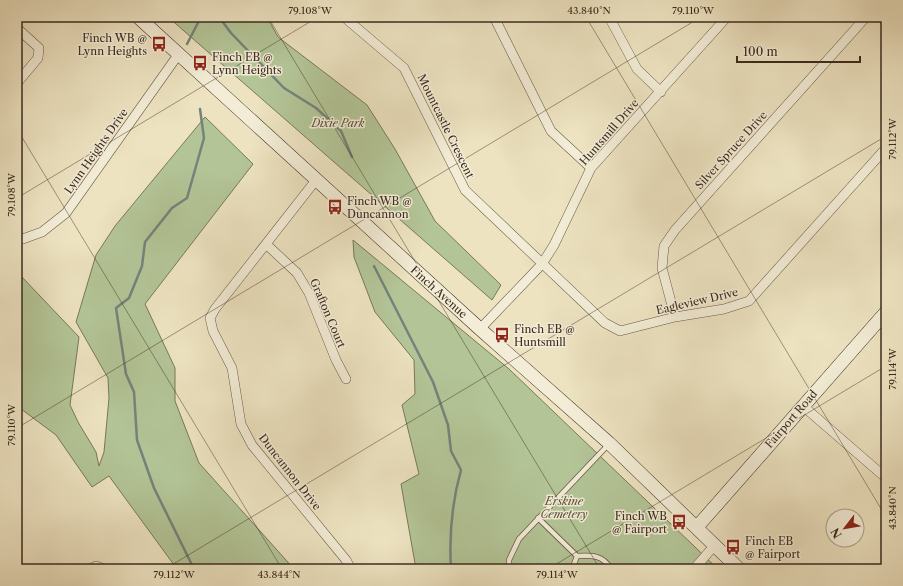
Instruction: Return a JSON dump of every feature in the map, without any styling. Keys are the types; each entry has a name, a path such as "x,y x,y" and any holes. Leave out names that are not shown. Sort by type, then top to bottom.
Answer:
{"main road":[{"name":"Finch Avenue","path":"138,17 480,329 609,443 739,569"},
{"name":"Fairport Road","path":"697,527 886,312"}],"street":[{"name":"Mountcastle Crescent","path":"344,17 404,68 465,190 542,264"},
{"path":"494,17 551,132 591,168"},
{"path":"609,17 636,69 661,92"},
{"name":"Huntsmill Drive","path":"480,329 542,264 554,245 591,168 727,17"},
{"name":"Silver Spruce Drive","path":"675,317 662,268 664,246 675,230 866,17"},
{"path":"17,28 39,48 38,58 17,83"},
{"name":"Lynn Heights Drive","path":"17,241 42,232 66,213 178,55"},
{"name":"Eagleview Drive","path":"542,264 605,323 620,331 675,317 724,309 749,301 886,148"},
{"name":"Duncannon Drive","path":"316,180 214,309 210,318 213,331 232,368 241,424 252,445 352,569"},
{"name":"Grafton Court","path":"266,244 297,273 308,293 336,360 346,379"},
{"path":"804,406 886,478"},
{"path":"17,478 17,487"},
{"path":"694,569 714,546"},
{"path":"90,569 96,566 104,569"}],"lane":[{"path":"509,569 509,560 519,539 609,443"},
{"path":"538,518 578,556 595,555 607,563 611,569"},
{"path":"573,568 578,556"}],"green space":[{"name":"Dixie Park","path":"168,17 267,17 278,37 367,105 395,149 435,221 501,285 492,300"},
{"path":"205,117 253,164 145,304 175,368 175,401 199,463 294,569 177,569 109,476 92,487 56,435 17,406 17,269 21,276 79,337 70,405 78,422 96,452 99,466 104,452 109,398 108,378 76,322 96,255 115,226"},
{"name":"Erskine Cemetery","path":"353,240 509,369 718,569 416,569 401,484 419,474 402,405 415,394 414,360 375,312 354,257"}],"waterway":[{"path":"187,44 201,17"},
{"path":"219,17 231,33 284,88 316,108 341,131 352,157"},
{"path":"194,569 154,488 137,440 134,392 126,374 116,308 129,298 142,266 145,242 172,208 187,198 204,138 200,109"},
{"path":"374,266 433,382 448,425 451,451 461,470 455,494 452,519 450,544 451,569"}],"place":[{"name":"Finch WB @ Lynn Heights","path":"159,44"},
{"name":"Finch EB @ Lynn Heights","path":"200,63"},
{"name":"Finch WB @ Duncannon","path":"335,207"},
{"name":"Finch EB @ Huntsmill","path":"502,335"},
{"name":"Finch WB @ Fairport","path":"679,522"},
{"name":"Finch EB @ Fairport","path":"733,547"}]}
